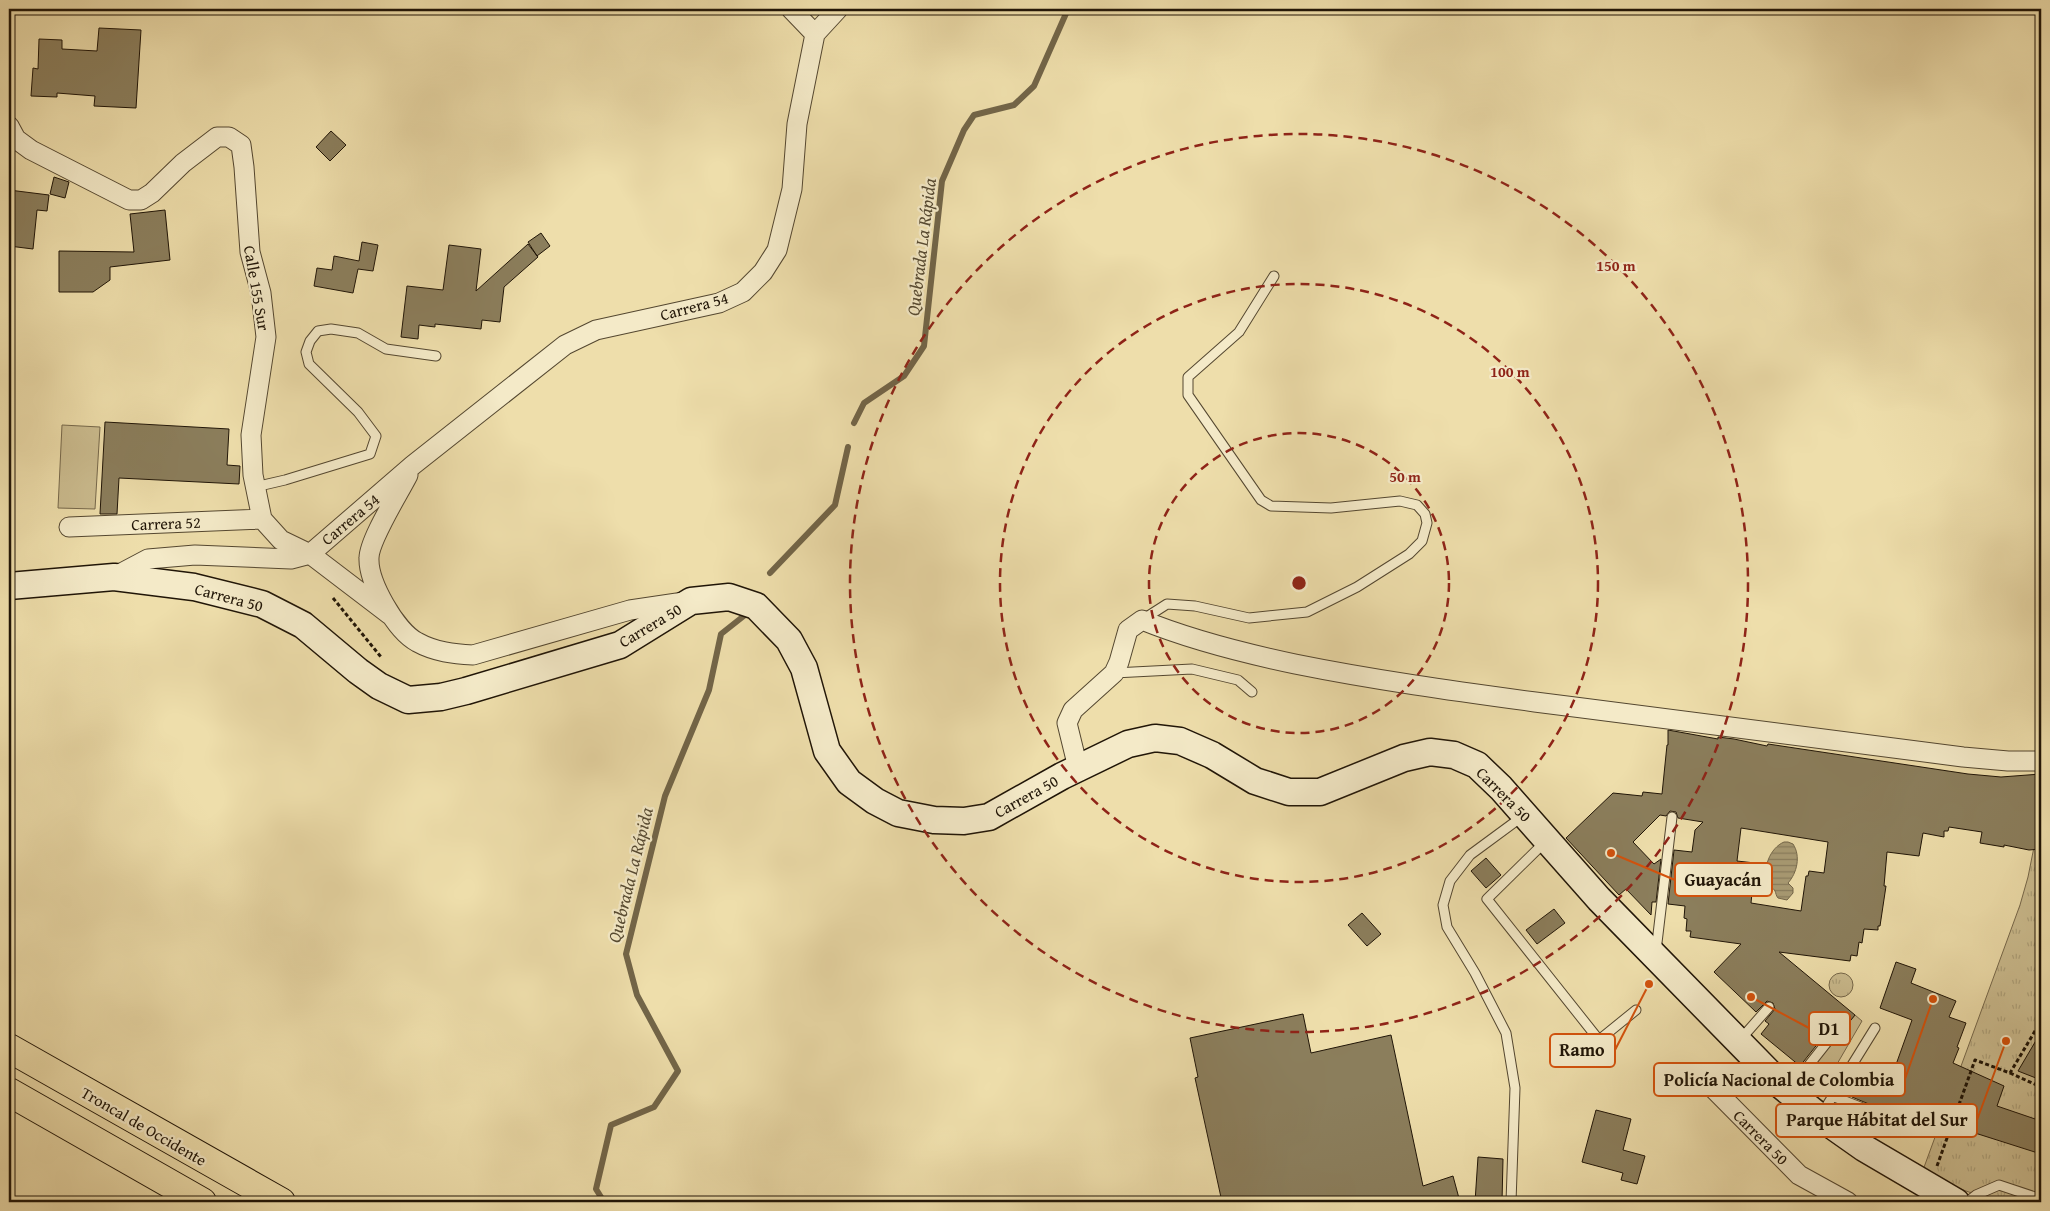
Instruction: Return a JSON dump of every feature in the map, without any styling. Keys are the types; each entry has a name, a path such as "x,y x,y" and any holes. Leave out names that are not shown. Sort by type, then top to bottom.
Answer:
{"highway":[{"name":"Troncal de Occidente","path":"9,1048 281,1202"},
{"path":"9,1092 202,1202"}],"main road":[{"name":"Carrera 50","path":"9,586 114,577 194,587 262,604 303,625 358,672 379,686 408,700 441,697 466,691 620,645 691,601 729,597 756,606 789,640 804,668 827,751 849,782 875,801 898,813 941,820 964,821 989,817 1078,768 1128,744 1155,738 1180,741 1212,755 1255,781 1289,792 1320,792 1404,758 1430,752 1454,755 1477,765 1525,814 1599,899 1655,958 1789,1091 1826,1106 1864,1148 1929,1188 1956,1202"}],"street":[{"path":"791,9 815,34 838,9"},
{"name":"Carrera 54","path":"310,554 413,466 565,345 596,330 719,303 743,292 762,272 776,250 792,189 797,124 815,34"},
{"name":"Calle 155 Sur","path":"9,126 16,139 31,150 129,200 141,200 152,193 183,163 217,137 229,137 241,145 250,252 261,293 266,337 251,435 255,487 262,519"},
{"name":"Carrera 54","path":"413,466 377,533 369,558 376,589 390,615 416,642 446,653 473,655 630,610 691,601"},
{"path":"262,519 281,540 310,554 390,615"},
{"name":"Carrera 52","path":"69,527 262,519"},
{"path":"114,577 148,559 195,555 291,559 310,554"},
{"path":"1078,768 1067,723 1073,710 1114,673 1128,630 1142,620 1177,634 1210,644 1355,676 1508,698 1963,757 2008,761 2041,761"},
{"name":"Carrera 50","path":"1705,1080 1799,1175 1848,1202"}],"lane":[{"path":"1142,620 1167,604 1195,606 1249,618 1307,612 1358,587 1409,554 1422,541 1428,523 1425,514 1417,505 1400,501 1331,508 1272,506 1261,500 1188,396 1188,377 1239,332 1274,276"},
{"path":"255,487 293,478 370,454 374,445 376,436 358,412 309,364 306,352 310,341 318,331 331,329 358,334 386,349 436,356"},
{"path":"1114,673 1192,669 1238,680 1252,692"},
{"path":"1511,1202 1516,1088 1506,1033 1475,973 1446,928 1443,905 1450,881 1470,854 1525,814"},
{"path":"1655,958 1672,817"},
{"path":"1547,840 1487,899 1599,1040 1636,1010"},
{"path":"1738,1042 1768,1007"},
{"path":"1875,1028 1826,1106 1909,1126"},
{"path":"1789,1091 1832,1036"},
{"path":"1967,1202 1976,1195 1999,1184 2041,1199"}],"path":[{"path":"328,591 381,658 388,662"},
{"path":"2010,1073 2041,1020"},
{"path":"1929,1188 1975,1060 2041,1087"}],"green space":[{"path":"62,425 100,427 95,509 58,508"},
{"path":"2035,842 2041,842 2041,1202 1996,1202 1947,1184 1923,1170 2020,905"},
{"path":"1841,973 1849,977 1853,985 1849,993 1841,997 1833,993 1829,985 1833,977"},
{"path":"1855,1015 1862,1021 1833,1071 1835,1073 1818,1096 1803,1079"}],"shaded area":[{"path":"1784,842 1793,844 1797,854 1796,869 1788,883 1793,888 1793,893 1787,900 1777,897 1766,877 1768,859 1775,849"}],"building":[{"path":"99,28 141,30 136,108 94,106 95,96 57,93 57,97 31,96 33,68 38,69 39,39 62,40 62,49 97,51"},
{"path":"331,131 346,145 330,161 316,147"},
{"path":"54,177 69,182 65,198 50,194"},
{"path":"9,190 49,195 47,211 37,210 33,249 9,246"},
{"path":"165,210 170,260 110,267 110,280 93,292 59,292 59,251 134,252 130,214"},
{"path":"541,233 550,246 537,256 528,242"},
{"path":"362,242 378,245 373,271 358,269 353,293 314,286 317,268 332,270 334,256 359,261"},
{"path":"528,244 538,257 504,287 500,322 482,320 481,329 435,324 435,327 419,325 418,339 401,337 407,286 443,290 449,245 481,249 476,291"},
{"path":"105,422 229,429 227,465 240,466 239,484 119,478 117,514 100,514"},
{"path":"1668,730 1718,739 1718,737 1734,739 1767,746 1768,744 1968,774 2001,777 2041,774 2041,849 2029,850 1980,843 1982,832 1949,827 1948,831 1944,831 1944,837 1923,833 1919,856 1887,852 1884,886 1886,886 1880,926 1878,926 1878,930 1864,929 1862,943 1859,942 1857,956 1851,955 1850,961 1779,952 1855,1015 1838,1036 1833,1030 1827,1032 1800,1066 1761,1034 1769,1024 1765,1021 1775,1009 1773,1003 1767,1001 1756,1012 1714,972 1741,944 1690,937 1691,931 1686,931 1685,906 1668,904 1674,850 1692,852 1695,830 1703,822 1678,818 1676,812 1670,811 1666,816 1660,815 1633,842 1654,864 1661,859 1656,902 1652,902 1651,915 1626,889 1619,895 1566,838 1613,793 1642,796 1643,792 1662,794","holes":["1741,828 1828,842 1824,873 1809,871 1808,876 1806,876 1801,911 1751,903 1755,863 1737,861"]},
{"path":"1486,858 1501,875 1486,888 1471,871"},
{"path":"1554,909 1565,923 1537,944 1526,930"},
{"path":"1362,913 1381,934 1367,946 1348,925"},
{"path":"1896,962 1916,969 1911,983 1956,1001 1949,1017 1966,1023 1953,1063 2004,1086 1997,1106 2041,1121 2041,1154 1931,1119 1927,1128 1852,1097 1860,1077 1862,1078 1865,1073 1889,1084 1912,1020 1880,1008"},
{"path":"1303,1014 1311,1053 1391,1035 1423,1186 1453,1176 1460,1202 1222,1202 1195,1078 1198,1077 1190,1038"},
{"path":"2041,1032 2041,1080 2018,1071"},
{"path":"1596,1110 1631,1119 1623,1150 1645,1156 1637,1184 1621,1180 1623,1173 1582,1162"},
{"path":"1478,1157 1503,1159 1502,1202 1475,1202"}],"waterway":[{"name":"Quebrada La Rápida","path":"854,423 864,403 904,376 924,346 942,181 964,130 974,115 1014,105 1034,86 1068,9"},
{"name":"Quebrada La Rápida","path":"770,573 835,505 848,447"},
{"name":"Quebrada La Rápida","path":"604,1202 596,1189 611,1125 654,1107 678,1071 637,995 626,954 665,796 709,690 721,634 745,615"}],"place":[{"name":"Guayacán","path":"1611,853"},
{"name":"Ramo","path":"1649,984"},
{"name":"D1","path":"1751,997"},
{"name":"Policía Nacional de Colombia","path":"1933,999"},
{"name":"Parque Hábitat del Sur","path":"2006,1041"}]}
